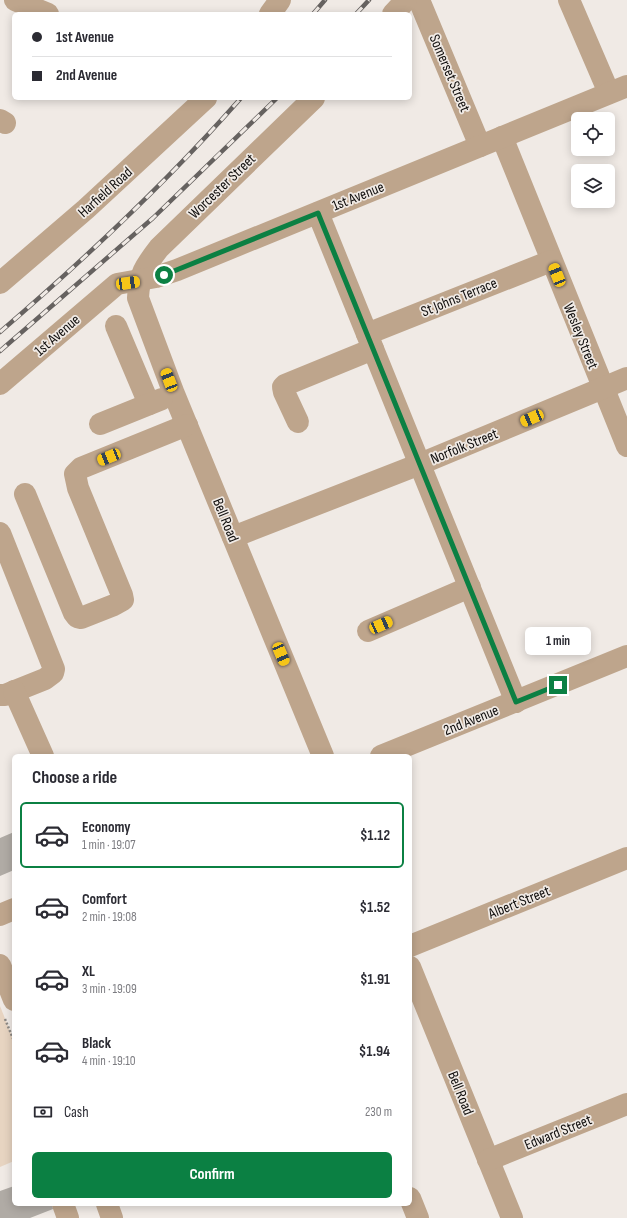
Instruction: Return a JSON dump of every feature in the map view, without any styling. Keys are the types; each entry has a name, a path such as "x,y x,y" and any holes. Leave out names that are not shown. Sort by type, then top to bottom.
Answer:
{"street":[{"path":"16,0 43,12"},
{"path":"271,12 280,0"},
{"path":"395,12 406,0"},
{"name":"Somerset Street","path":"419,0 480,146"},
{"path":"569,0 618,89"},
{"name":"1st Avenue","path":"0,384 117,284 139,281 177,270 618,89"},
{"name":"Harfield Road","path":"0,282 86,209 204,100"},
{"name":"Worcester Street","path":"139,281 145,266 158,248 312,100"},
{"name":"Wesley Street","path":"502,137 602,389 627,446"},
{"path":"318,213 516,702"},
{"name":"St Johns Terrace","path":"298,422 284,392 283,387 285,385 370,342 551,261"},
{"name":"Bell Road","path":"139,281 138,298 174,394 323,754"},
{"path":"116,326 149,404"},
{"name":"Norfolk Street","path":"233,537 420,464 627,378"},
{"path":"100,424 174,394"},
{"path":"25,494 74,613 77,617 81,618 114,605 123,600 122,595 78,488 75,474 81,468 187,425"},
{"path":"0,533 54,669 53,673 45,679 7,693 42,754"},
{"path":"368,631 470,587"},
{"name":"2nd Avenue","path":"386,754 627,656"},
{"name":"Albert Street","path":"412,945 627,858"},
{"path":"0,915 12,910"},
{"path":"0,965 8,1007"},
{"name":"Bell Road","path":"412,979 414,991 512,1218"},
{"name":"Edward Street","path":"488,1160 627,1104"},
{"path":"412,1203 418,1218"},
{"path":"64,1206 68,1218"},
{"path":"107,1206 112,1218"}],"path":[{"path":"8,1007 12,1030"}],"shaded area":[{"path":"0,1006 12,1036 12,1162 0,1167"}],"building":[{"path":"12,833 12,871 0,876 0,838"},
{"path":"12,1187 12,1206 52,1206 53,1209 30,1218 0,1218 0,1191"}],"railway":[{"path":"315,12 325,0"},
{"path":"358,12 369,0"},
{"path":"0,332 94,248 155,190 239,100"},
{"path":"0,351 153,218 275,100"}],"route":[{"path":"164,275 318,213 516,702 558,685"}]}
